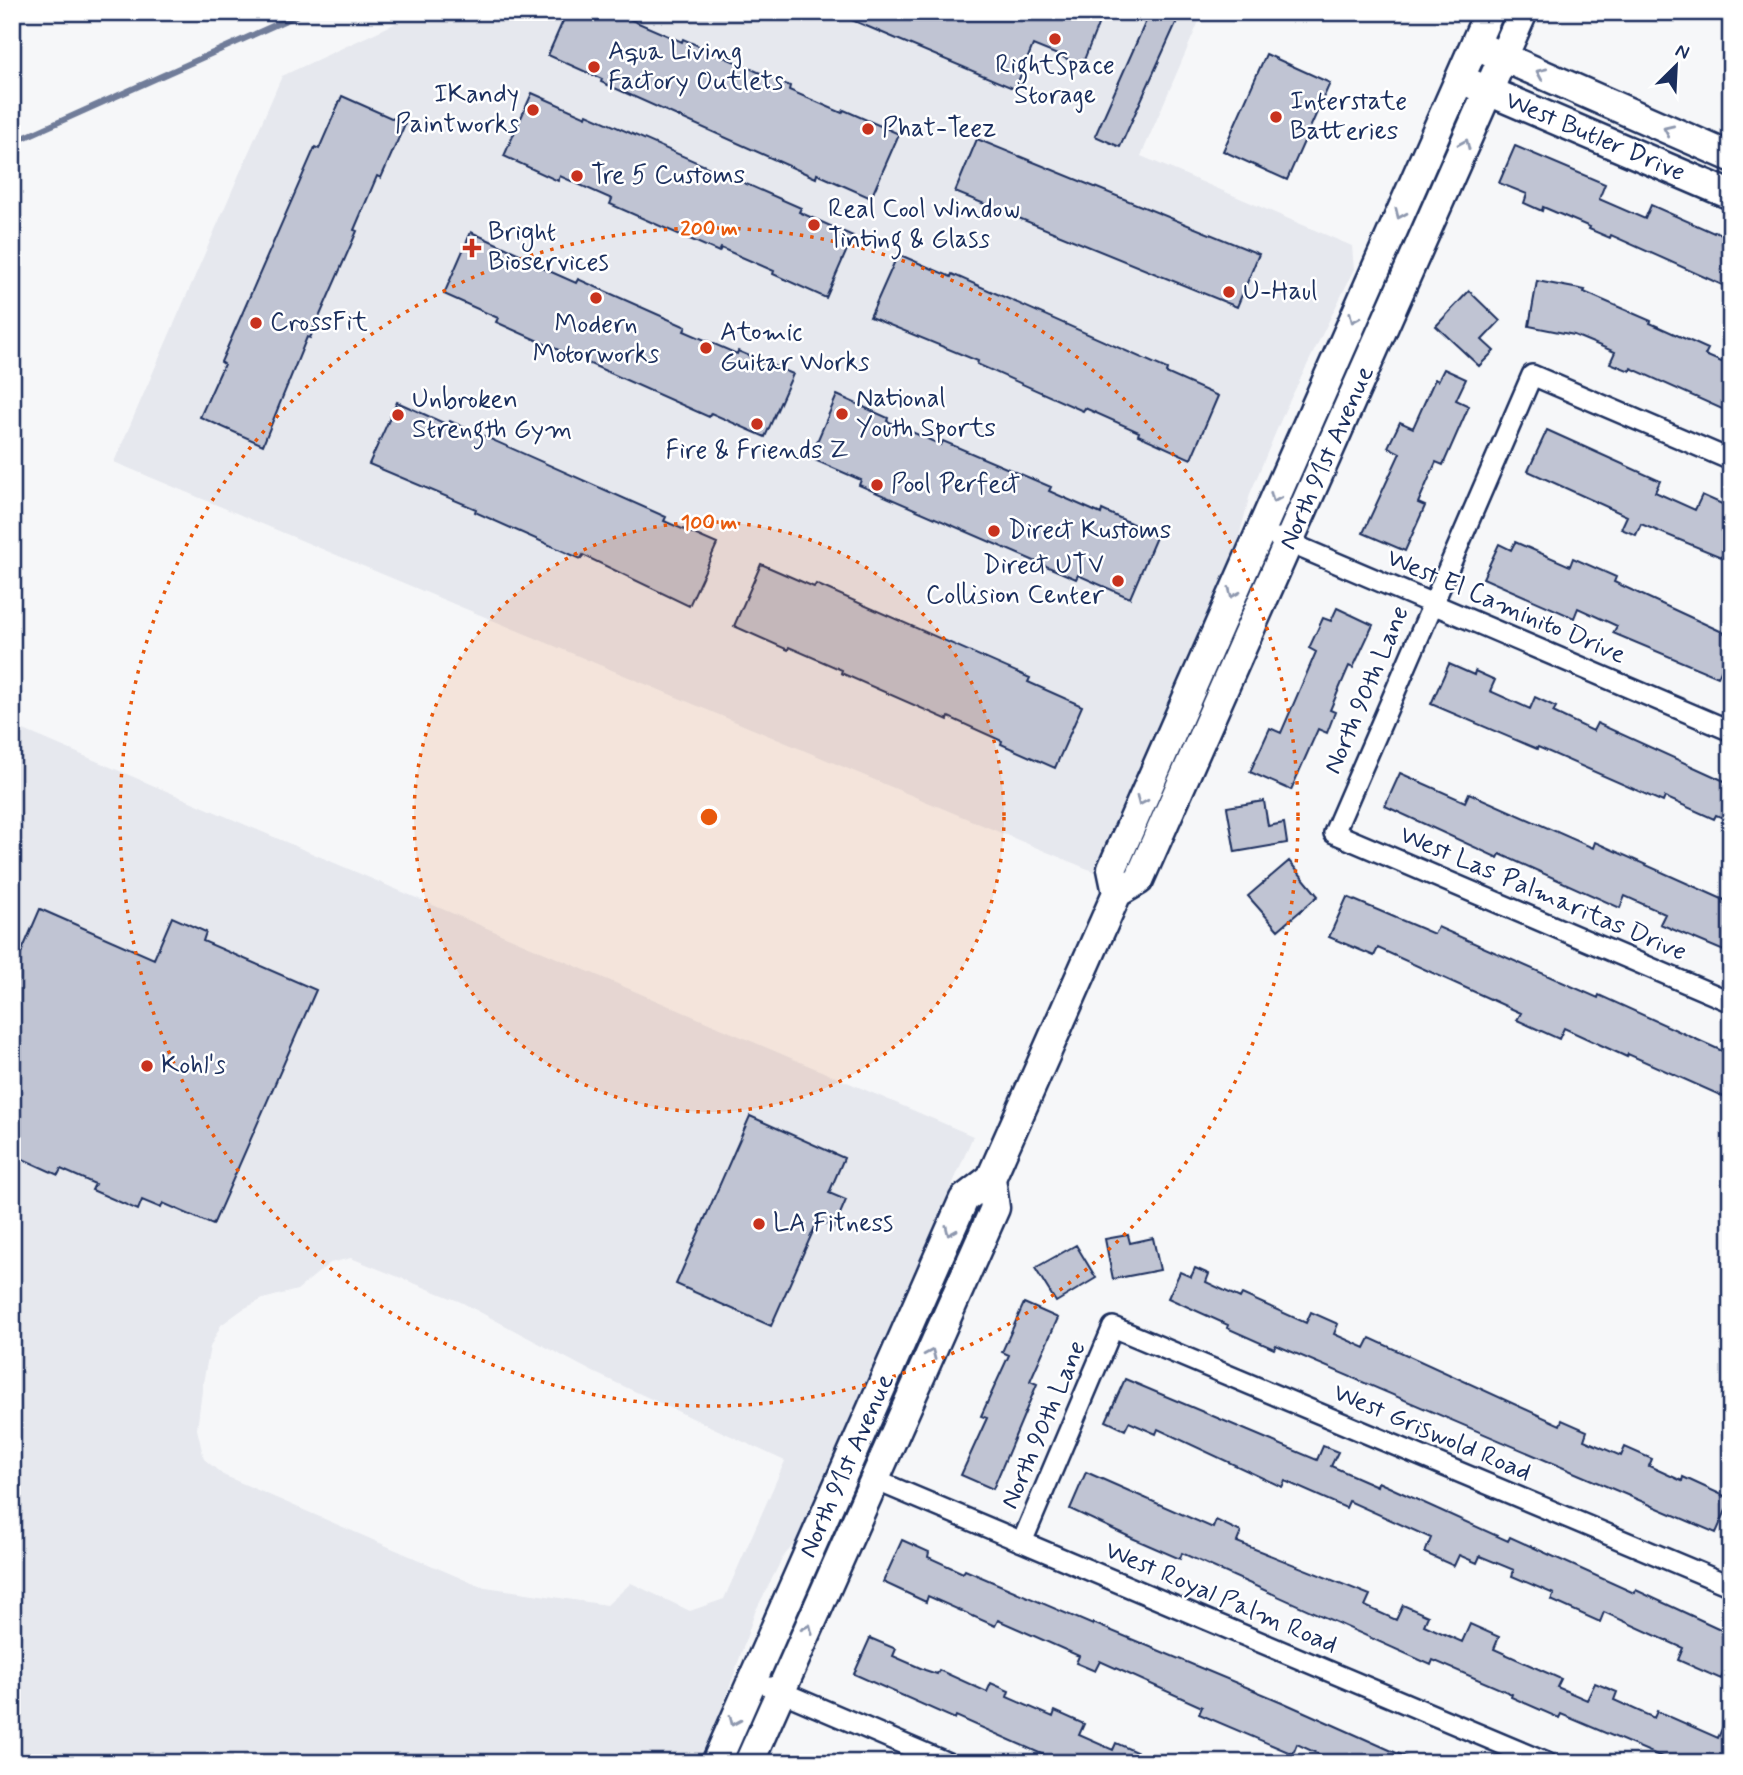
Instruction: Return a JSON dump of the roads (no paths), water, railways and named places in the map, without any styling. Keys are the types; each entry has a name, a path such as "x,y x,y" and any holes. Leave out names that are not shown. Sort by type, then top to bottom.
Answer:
{"main road":[{"name":"North 91st Avenue","path":"1117,893 1112,869 1489,12"},
{"name":"North 91st Avenue","path":"716,1763 964,1199 991,1178 1117,893 1139,880 1523,12"},
{"name":"West Butler Drive","path":"1475,44 1731,157"},
{"name":"West Butler Drive","path":"1459,79 1731,195"},
{"name":"North 91st Avenue","path":"749,1763 995,1208 991,1178"},
{"path":"875,1480 872,1449 901,1379 908,1328"}],"street":[{"name":"North 90th Lane","path":"1334,833 1532,375 1731,460"},
{"name":"West El Caminito Drive","path":"1261,530 1731,731"},
{"name":"West Las Palmaritas Drive","path":"1334,833 1731,1002"},
{"name":"North 90th Lane","path":"1022,1542 1114,1327"},
{"name":"West Griswold Road","path":"1114,1327 1731,1586"},
{"name":"West Royal Palm Road","path":"875,1480 1547,1763"},
{"path":"752,1680 948,1763"}],"waterway":[{"path":"12,143 304,12"}],"place":[{"name":"RightSpace Storage","path":"1055,39"},
{"name":"Aqua Living Factory Outlets","path":"594,67"},
{"name":"IKandy Paintworks","path":"533,110"},
{"name":"Interstate Batteries","path":"1276,117"},
{"name":"Phat-Teez","path":"868,129"},
{"name":"Tre 5 Customs","path":"577,176"},
{"name":"Real Cool Window Tinting & Glass","path":"814,225"},
{"name":"Bright Bioservices","path":"472,248"},
{"name":"U-Haul","path":"1229,292"},
{"name":"Modern Motorworks","path":"596,298"},
{"name":"CrossFit","path":"256,323"},
{"name":"Atomic Guitar Works","path":"706,348"},
{"name":"National Youth Sports","path":"842,414"},
{"name":"Unbroken Strength Gym","path":"398,415"},
{"name":"Fire & Friends Z","path":"757,424"},
{"name":"Pool Perfect","path":"877,485"},
{"name":"Direct Kustoms","path":"994,531"},
{"name":"Direct UTV Collision Center","path":"1118,581"},
{"name":"Kohl's","path":"147,1066"},
{"name":"LA Fitness","path":"759,1224"}]}
